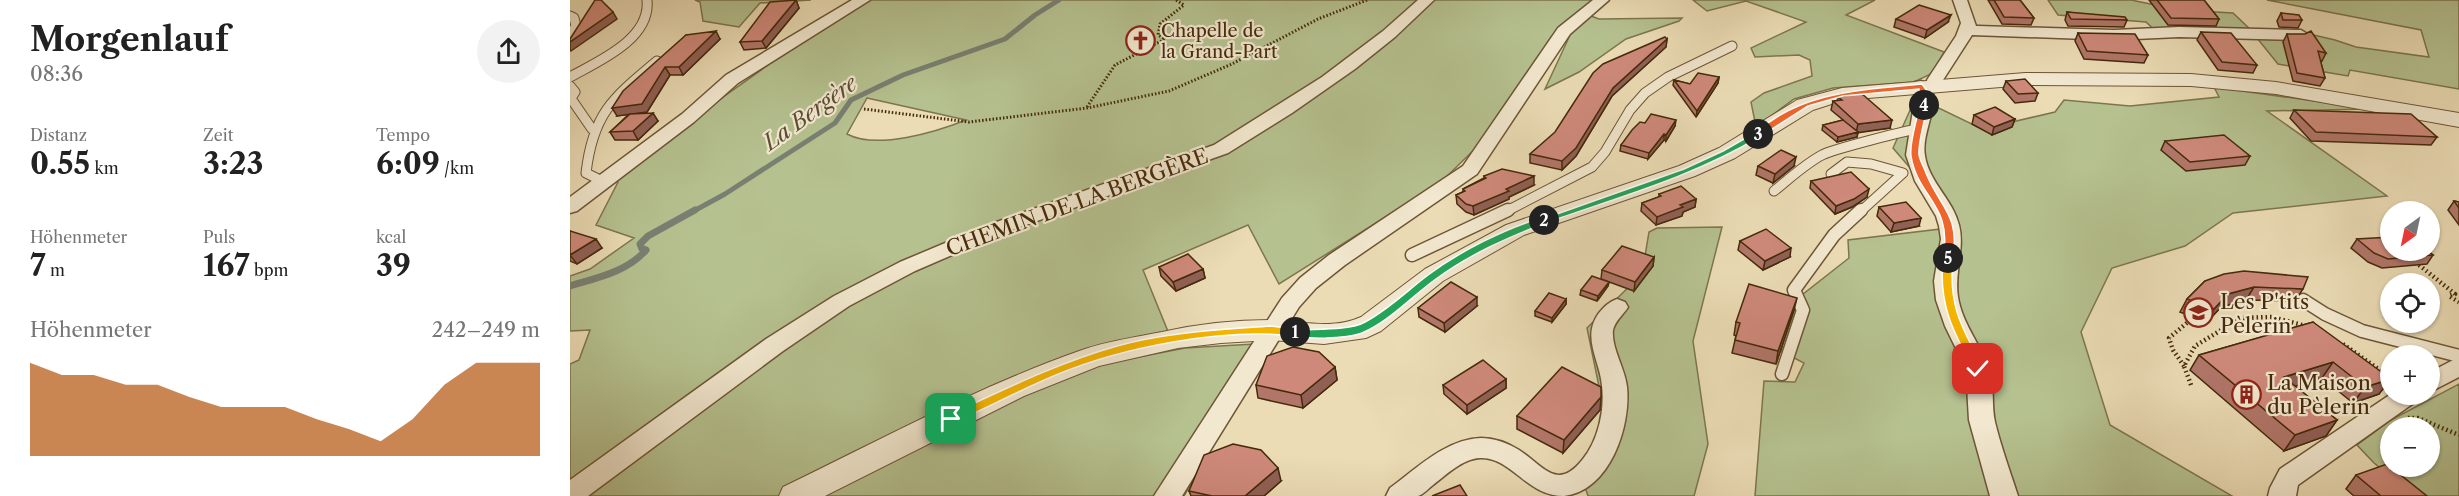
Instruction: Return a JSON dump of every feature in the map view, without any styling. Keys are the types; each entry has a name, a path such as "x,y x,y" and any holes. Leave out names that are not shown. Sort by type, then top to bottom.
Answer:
{"street":[{"path":"570,207 688,118 732,79 863,0"},
{"name":"CHEMIN DE LA BERGÈRE","path":"570,494 689,409 759,355 812,319 865,288 979,234 1221,149 1255,129 1346,66 1390,34 1427,0"},
{"path":"1168,496 1290,303 1319,274 1470,170 1564,31 1602,0"},
{"path":"1960,0 1968,22 1964,36 1935,80 1924,92 1920,129 1910,168 1949,226 1951,239 1945,281 1947,300 1956,326 1978,369 1982,420 2004,496"},
{"path":"1966,28 1977,31 2114,35 2179,32 2301,35"},
{"path":"795,496 1014,388 1093,357 1178,338 1271,330 1324,334 1356,331 1371,324 1434,275 1515,230 1687,171 1726,153 1814,100 1842,94 1930,86 2062,78 2219,82 2276,88 2459,120"},
{"path":"1400,496 1447,462 1475,447 1498,450 1545,483 1555,486 1571,484 1582,479 1596,464 1605,447 1611,427 1614,381 1602,336 1602,325 1617,307"},
{"path":"2440,377 2459,366"},
{"path":"2282,496 2283,488 2289,477 2392,405"}],"lane":[{"path":"570,77 609,55 635,33 648,15 647,0"},
{"path":"570,16 574,18 576,26 570,35"},
{"path":"1412,255 1522,204 1592,167 1602,159 1636,102 1654,86 1732,45"},
{"path":"602,181 586,173 592,129 615,97 657,61"},
{"path":"570,86 576,92 571,98 586,125 592,129"},
{"path":"1774,191 1823,154 1889,137 1908,129 1920,129"},
{"path":"1831,174 1847,162 1910,168"},
{"path":"1782,374 1803,310 1794,290 1834,235 1910,168"},
{"path":"2303,300 2314,308 2374,335 2441,349 2459,356"}],"path":[{"path":"1087,108 1115,65 1165,39 1158,35 1160,24 1184,5 1176,0"},
{"path":"864,109 969,122 1087,108 1169,91 1232,64 1318,19 1367,0"},
{"path":"2419,265 2455,294 2449,296 2459,302"},
{"path":"2191,385 2169,338 2194,317"},
{"path":"2184,366 2195,346 2241,318 2272,317 2307,326"},
{"path":"2337,340 2380,370"},
{"path":"2398,405 2397,417 2418,418 2459,435"}],"green space":[{"path":"695,0 811,0 760,3 739,27 703,21 700,2"},
{"path":"870,0 1594,0 1551,37 1481,143 1441,182 1279,284 1248,225 1143,270 1169,334 1108,363 1185,348 1274,343 1184,496 570,496 570,364 579,360 590,330 570,331 570,276 590,269 634,238 596,225 618,182 614,180 695,117 771,63","holes":["867,98 966,120 939,130 890,140 859,138 847,134"]},
{"path":"1693,0 1875,0 1846,15 1944,52 1933,73 1914,82 1833,88 1794,99 1756,127 1751,102 1764,93 1812,76 1810,60 1799,55 1755,57 1751,48 1806,22 1746,1 1707,11"},
{"path":"2048,0 2131,0 2180,10 2233,13 2252,31 2305,33 2356,47 2429,57 2421,30 2267,0 2459,0 2459,89 2350,70 2348,76 2278,64 2257,38 2161,36 2146,22 2058,15"},
{"path":"1591,16 1599,19 1682,18 1626,39 1579,72 1545,89 1571,33"},
{"path":"2214,87 2371,109 2267,111 2387,196 2233,213 2185,246 2112,268 2081,332 2110,425 2232,496 1755,496 1764,381 1795,382 1804,363 1781,351 1793,302 1849,258 1848,240 1940,229 1930,191 1893,148 1916,97 1982,129 2055,112 2064,100 2130,106 2219,97"},
{"path":"1722,227 1693,341 1708,444 1694,496 1588,496 1582,478 1609,435 1587,328 1642,274 1649,232 1657,228"},
{"path":"2459,384 2459,496 2415,496 2391,477 2440,477 2440,417 2397,417 2419,405 2440,405 2440,394"},
{"path":"2380,428 2380,468 2374,463 2357,445"}],"building":[{"path":"595,0 601,0 613,12 570,42 570,39"},
{"path":"796,0 762,41 740,42 770,2"},
{"path":"1994,0 2020,0 2034,18 2004,17"},
{"path":"2157,0 2204,0 2219,19 2171,18"},
{"path":"1919,5 1951,15 1927,30 1896,19"},
{"path":"2067,12 2125,17 2127,20 2071,19"},
{"path":"2281,13 2299,15 2302,20 2283,20"},
{"path":"716,31 679,67 665,67 642,104 612,108 623,91 686,35"},
{"path":"2311,31 2326,53 2318,51 2325,78 2297,73 2287,34 2305,34"},
{"path":"2201,32 2231,33 2257,65 2222,62"},
{"path":"2078,33 2135,34 2148,55 2087,51"},
{"path":"1665,37 1667,39 1613,88 1576,148 1562,161 1530,154 1555,132 1593,73 1603,64"},
{"path":"1698,73 1719,77 1697,111 1674,80 1690,84"},
{"path":"2025,79 2038,93 2018,94 2006,81"},
{"path":"1861,93 1892,120 1858,124 1833,101 1842,100 1838,97"},
{"path":"1995,107 2015,119 1994,127 1974,115"},
{"path":"2294,110 2411,114 2437,137 2316,132"},
{"path":"653,113 633,131 610,132 630,114"},
{"path":"1651,114 1676,120 1649,153 1621,145 1632,130 1640,122 1645,123"},
{"path":"1843,120 1858,132 1838,137 1823,125"},
{"path":"2224,135 2250,156 2190,162 2165,141"},
{"path":"1781,150 1796,157 1775,174 1758,166"},
{"path":"1502,169 1534,176 1506,189 1509,191 1473,206 1466,204 1456,195 1486,178 1484,176"},
{"path":"1851,172 1869,189 1854,199 1836,206 1811,181"},
{"path":"1681,186 1696,199 1680,205 1683,207 1657,217 1642,203 1661,196 1659,194"},
{"path":"1906,202 1921,218 1894,223 1879,207"},
{"path":"1766,229 1791,248 1765,261 1740,241"},
{"path":"570,231 596,239 570,255"},
{"path":"2380,238 2380,256 2374,253 2357,239"},
{"path":"1622,246 1654,257 1635,282 1602,270"},
{"path":"1188,254 1203,269 1173,282 1159,267"},
{"path":"2244,271 2308,277 2303,289 2254,287 2228,294 2214,309 2187,299 2205,281 2224,274"},
{"path":"1592,276 1609,282 1598,296 1581,290"},
{"path":"1451,282 1477,297 1444,323 1418,308"},
{"path":"1749,284 1797,298 1778,351 1735,340 1740,323 1736,322"},
{"path":"1549,293 1566,299 1552,318 1535,311"},
{"path":"2313,322 2380,371 2380,382 2365,387 2333,362 2284,377 2337,420 2295,435 2199,355"},
{"path":"1293,347 1319,352 1335,367 1301,395 1256,385 1267,356"},
{"path":"1483,360 1506,379 1467,405 1443,385"},
{"path":"1562,367 1601,387 1601,397 1564,440 1517,416"},
{"path":"1233,444 1261,450 1278,468 1245,496 1212,496 1189,491 1204,455"},
{"path":"2380,466 2380,477 2403,477 2427,496 2381,496 2356,475"},
{"path":"1460,485 1467,496 1432,496"}],"waterway":[{"name":"La Bergère","path":"692,212 725,194 835,123 851,100 903,75 1005,39 1035,15 1059,0"},
{"name":"La Bergère","path":"570,286 611,273 630,264 646,250 642,249 640,244 648,236 695,210"}],"place":[{"name":"Chapelle de la Grand-Part","path":"1140,41"},
{"name":"Les P'tits Pèlerin","path":"2199,313"},
{"name":"La Maison du Pèlerin","path":"2246,394"}],"route":[{"path":"951,419 1014,388 1093,357 1119,350 1178,338 1221,333 1271,330 1324,334 1356,331 1371,324 1434,275 1515,230 1687,171 1744,143 1814,100 1842,94 1922,87 1924,92 1923,113 1915,155 1917,165 1946,216 1949,226 1951,239 1945,281 1947,300 1956,326 1978,369"}]}
